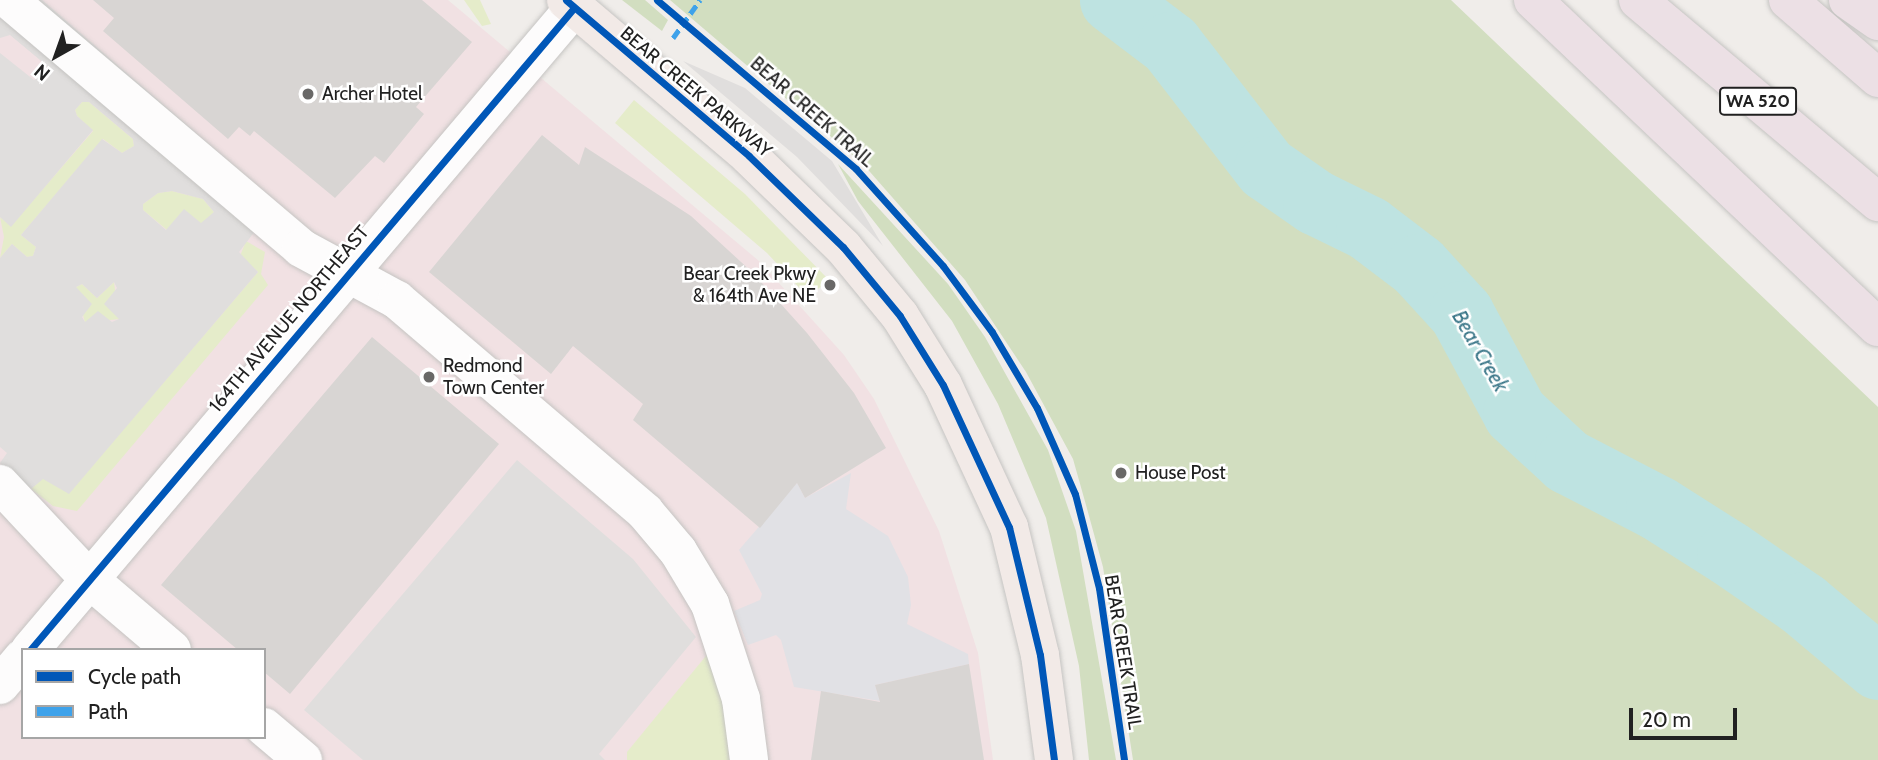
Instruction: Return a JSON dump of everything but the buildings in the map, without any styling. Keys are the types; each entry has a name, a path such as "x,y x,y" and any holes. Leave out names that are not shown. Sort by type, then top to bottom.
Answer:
{"highway":[{"path":"1533,0 1878,327"},
{"name":"WA 520","path":"1638,0 1878,202"},
{"path":"1788,0 1878,78"},
{"path":"1848,0 1878,21"}],"main road":[{"name":"BEAR CREEK PARKWAY","path":"565,3 749,156 843,247 900,316 943,385 1009,527 1040,655 1055,760"}],"street":[{"path":"9,0 295,243 347,276 397,300 645,512 678,551 710,604 741,699 749,760"},
{"name":"164TH AVENUE NORTHEAST","path":"32,648 347,276 565,3"},
{"path":"0,484 89,579 170,648"},
{"path":"0,685 21,660"},
{"path":"266,729 303,760"}],"shaded area":[{"name":"Redmond Town Center","path":"0,0 448,0 759,261 844,355 874,399 939,531 978,653 993,760 0,760"},
{"path":"0,0 42,0 277,203 239,252 258,272 69,494 43,479 31,489 0,463 7,453 0,447 0,258 12,244 27,257 33,256 36,247 21,235 102,139 122,153 134,146 133,139 89,102 82,102 75,110 77,116 93,130 11,227 0,217 0,53 34,80 47,73 46,65 10,35 0,38","holes":["172,191 203,199 214,212 201,223 184,209 166,230 143,210 143,204 158,193","114,282 117,288 104,304 119,319 112,322 98,311 85,322 82,317 92,304 76,287 82,284 97,298"]},
{"path":"683,61 745,88 832,161 883,246 797,157"},
{"path":"517,460 633,559 696,637 599,754 605,760 363,760 304,710"},
{"path":"851,473 846,509 888,536 908,577 911,605 907,624 968,654 969,664 875,685 880,701 794,687 781,640 776,635 748,645 734,611 760,600 762,594 739,550 744,544 797,483 805,498"}],"green space":[{"path":"464,0 480,0 491,24 482,26"},
{"path":"622,0 645,0 668,20 662,31"},
{"path":"670,0 1451,0 1878,407 1878,760 1133,760 1103,567 1086,505 1073,459 1026,372 965,280 863,164"},
{"path":"634,100 745,194 829,280 808,297 767,253 615,123"},
{"path":"82,102 89,102 133,139 134,146 122,153 103,139 21,235 36,247 33,256 27,257 12,244 0,258 4,237 0,217 11,226 93,131 77,116 75,110"},
{"path":"838,164 948,284 985,337 1048,450 1076,531 1116,760 1089,760 1079,666 1046,518 998,404 952,321 858,201"},
{"path":"172,191 203,199 214,212 205,223 167,230 143,210 143,204 158,193"},
{"path":"246,241 265,252 261,274 268,285 77,511 53,506 31,489 43,478 69,493 258,272 240,256"},
{"path":"114,282 119,319 85,323 76,287 82,284 97,298"},
{"path":"710,651 732,722 733,760 627,760 627,752"}],"waterway":[{"name":"Bear Creek","path":"1112,0 1170,44 1266,168 1315,202 1368,228 1418,266 1461,313 1515,413 1567,461 1658,508 1729,553 1803,604 1878,667"}],"marked path":[{"path":"673,38 700,0"}],"cycle path":[{"path":"566,0 749,156 843,247 900,316 943,385 1009,527 1040,655 1054,760"},
{"name":"BEAR CREEK TRAIL","path":"657,0 856,169 943,266 992,332 1037,408 1075,494 1099,588 1124,760"},
{"path":"32,648 573,9"}],"place":[{"name":"Archer Hotel","path":"308,94"},
{"name":"Bear Creek Pkwy & 164th Ave NE","path":"830,285"},
{"name":"Redmond Town Center","path":"429,377"},
{"name":"House Post","path":"1121,473"}]}
